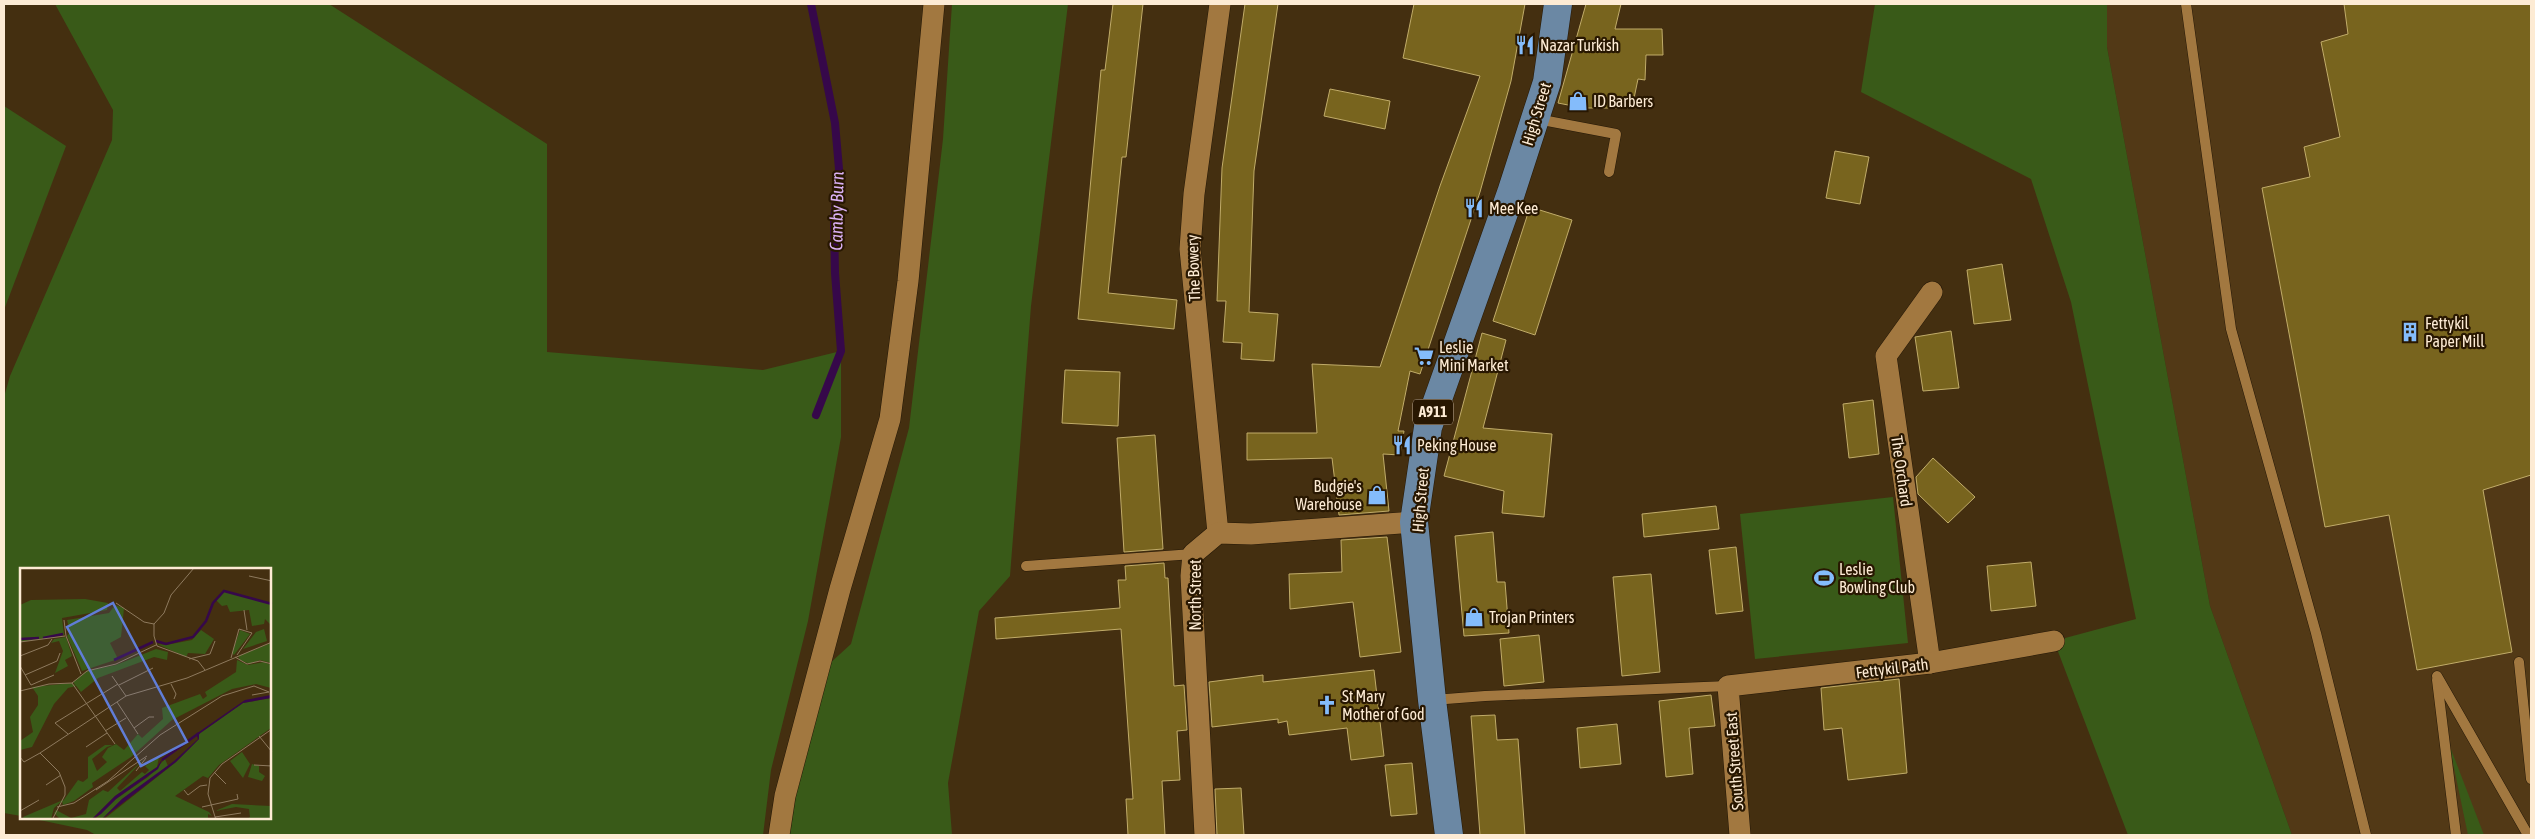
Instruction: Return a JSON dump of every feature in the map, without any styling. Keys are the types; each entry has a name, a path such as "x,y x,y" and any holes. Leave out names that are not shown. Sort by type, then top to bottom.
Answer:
{"main road":[{"name":"High Street","path":"1449,835 1432,700 1414,522 1428,427 1508,202 1547,82 1558,4"}],"street":[{"path":"779,835 790,778 840,589 890,419 908,281 934,4"},
{"name":"The Bowery","path":"1218,533 1190,249 1194,194 1220,4"},
{"name":"The Orchard","path":"1930,664 1886,356 1932,292"},
{"path":"1218,533 1251,534 1414,522"},
{"name":"North Street","path":"1205,835 1191,576 1193,554 1218,533"},
{"name":"Fettykil Path","path":"1728,686 1930,664 2054,641"},
{"name":"South Street East","path":"1728,686 1740,835"}],"lane":[{"path":"2186,4 2231,330 2316,634 2366,835"},
{"path":"1535,119 1616,134 1609,172"},
{"path":"1026,566 1193,554"},
{"path":"2519,662 2531,779"},
{"path":"2456,835 2436,676 2528,835"},
{"path":"1432,700 1728,686"}],"shaded area":[{"path":"2107,4 2531,4 2531,835 2292,835 2210,606 2107,47"}],"green space":[{"path":"55,4 329,4 547,144 547,352 763,370 841,351 841,437 808,621 771,770 763,835 96,835 87,830 35,819 271,819 271,568 20,568 20,816 4,813 4,397 10,376 112,140 113,110"},
{"path":"952,4 1068,4 1031,306 1010,576 979,611 948,783 952,835 779,835 817,675 851,644 909,428 943,139"},
{"path":"1875,4 2107,4 2107,47 2210,606 2292,835 2128,835 2054,641 2136,619 2071,302 2031,179 1861,92"},
{"path":"4,106 66,146 4,310"},
{"name":"Leslie Bowling Club","path":"1893,497 1908,643 1755,659 1740,514"},
{"path":"2449,744 2484,835 2468,835"}],"building":[{"path":"1113,4 1143,4 1126,157 1122,157 1108,293 1177,300 1174,329 1078,319 1101,70 1105,70"},
{"path":"1245,4 1278,4 1254,171 1249,312 1278,314 1274,361 1241,359 1242,343 1223,342 1226,301 1217,301 1222,168"},
{"path":"1414,4 1525,4 1511,81 1480,192 1420,374 1410,371 1398,431 1404,431 1400,455 1383,454 1389,511 1339,515 1332,458 1247,460 1247,433 1317,433 1312,364 1380,367 1440,186 1480,76 1403,58"},
{"path":"1586,4 1621,4 1615,29 1662,29 1663,55 1646,55 1645,80 1638,79 1632,108 1583,108 1558,103"},
{"name":"Fettykil Paper Mill","path":"2344,4 2531,4 2531,475 2483,490 2512,652 2417,670 2389,515 2325,527 2262,188 2310,177 2304,147 2340,137 2321,42 2348,34"},
{"path":"1330,89 1390,101 1385,129 1324,116"},
{"path":"1835,151 1869,157 1860,204 1826,198"},
{"path":"1530,207 1572,220 1535,335 1493,321"},
{"path":"2002,264 2011,320 1974,324 1967,270"},
{"path":"1951,331 1959,388 1923,391 1915,337"},
{"path":"1482,333 1506,340 1483,428 1552,434 1544,517 1502,513 1504,491 1444,476"},
{"path":"1065,370 1120,372 1118,426 1062,423"},
{"path":"1873,400 1879,454 1849,458 1843,404"},
{"path":"1155,435 1163,549 1124,552 1117,438"},
{"path":"1933,458 1975,497 1948,523 1918,494 1916,477"},
{"path":"1716,506 1719,529 1644,537 1642,514"},
{"path":"1493,532 1497,582 1505,582 1509,633 1464,636 1455,536"},
{"path":"1387,537 1401,652 1360,657 1353,602 1290,609 1289,574 1342,572 1341,540"},
{"path":"1736,547 1743,611 1716,614 1709,550"},
{"path":"2031,562 2036,606 1991,611 1987,566"},
{"path":"1164,563 1165,578 1168,578 1174,686 1184,685 1187,730 1177,731 1180,780 1162,781 1165,835 1128,835 1126,799 1133,799 1121,629 996,639 995,618 1120,608 1118,580 1126,580 1125,566"},
{"path":"1651,574 1660,672 1622,676 1613,577"},
{"path":"1539,635 1544,682 1504,686 1500,639"},
{"name":"St Mary Mother of God","path":"1374,670 1384,756 1351,760 1347,728 1289,735 1287,721 1278,723 1278,719 1212,727 1209,682 1263,675 1263,682"},
{"path":"1899,679 1907,773 1848,780 1842,728 1824,730 1821,688"},
{"path":"1711,695 1715,726 1689,728 1693,774 1666,777 1659,701"},
{"path":"1495,715 1497,740 1518,739 1525,835 1480,835 1471,716"},
{"path":"1617,724 1621,764 1580,768 1577,728"},
{"path":"1412,763 1417,814 1391,816 1385,765"},
{"path":"1241,788 1244,835 1217,835 1215,789"}],"waterway":[{"name":"Camby Burn","path":"811,4 835,123 839,169 834,221 835,273 841,351 816,415"}],"place":[{"name":"Nazar Turkish","path":"1525,45"},
{"name":"ID Barbers","path":"1578,101"},
{"name":"Mee Kee","path":"1474,208"},
{"name":"Fettykil Paper Mill","path":"2410,332"},
{"name":"Leslie Mini Market","path":"1424,356"},
{"name":"Peking House","path":"1402,445"},
{"name":"Budgie's Warehouse","path":"1377,495"},
{"name":"Leslie Bowling Club","path":"1824,578"},
{"name":"Trojan Printers","path":"1474,617"},
{"name":"St Mary Mother of God","path":"1327,705"}]}
